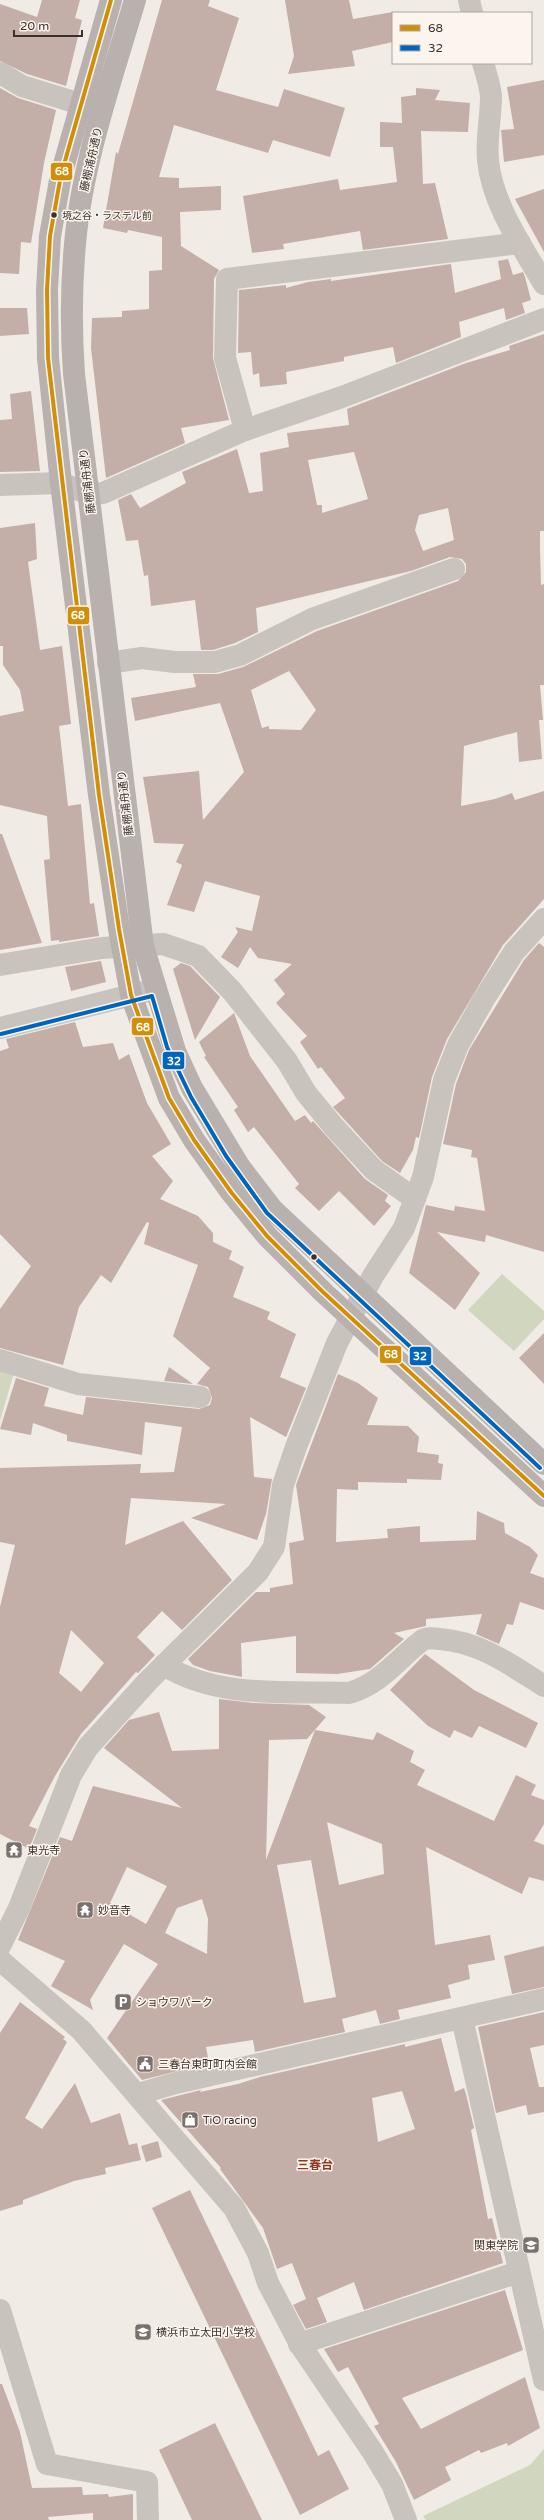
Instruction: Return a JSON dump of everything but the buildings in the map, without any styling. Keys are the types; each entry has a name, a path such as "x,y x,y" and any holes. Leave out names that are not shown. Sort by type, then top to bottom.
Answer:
{"main road":[{"name":"藤棚浦舟通り","path":"111,0 61,175 50,236 47,290 48,358 61,483 99,795 132,948 156,989 175,1052 192,1088 239,1166 272,1209 544,1464"},
{"name":"藤棚浦舟通り","path":"135,0 85,180 75,243 71,326 74,374 108,663 132,948 132,995 169,1098 194,1140 235,1197 267,1236 322,1292 544,1496"}],"street":[{"path":"469,0 472,12"},
{"path":"483,64 491,96 487,144 493,187 520,243 544,284"},
{"path":"0,73 22,86 103,111"},
{"path":"245,430 225,358 228,279 520,243"},
{"path":"0,485 61,483 89,494 103,492 245,430 342,397 544,319"},
{"path":"108,663 142,658 175,662 215,662 240,655 312,619 454,569"},
{"path":"0,1946 19,1908 71,1774 88,1747 164,1665 258,1572 274,1547 287,1472 337,1343 373,1276 404,1228 423,1177 444,1080 458,1045 484,999 514,952 544,919"},
{"path":"0,965 102,948 132,948 163,944 198,956 232,991 287,1061 306,1093 334,1127 374,1170 415,1199"},
{"path":"0,1028 156,989"},
{"path":"0,1360 78,1384 200,1397"},
{"path":"164,1665 201,1683 216,1686 243,1689 349,1693 362,1689 382,1678 422,1640 430,1638 470,1643 498,1657 544,1686"},
{"path":"0,1960 81,2030 138,2094 234,2208 258,2253 268,2283 299,2344 380,2464 392,2484 406,2520"},
{"path":"138,2094 544,1999"},
{"path":"462,2018 544,2380"},
{"path":"299,2344 520,2272"},
{"path":"0,2310 47,2464 147,2482 148,2520"}],"green space":[{"path":"502,1274 544,1311 544,1319 514,1351 468,1310"},
{"path":"0,1369 14,1373 0,1421"},
{"path":"544,2449 544,2520 426,2520 423,2516 530,2465"}],"transit line":[{"name":"68","path":"111,0 61,175 50,236 47,290 48,358 99,795 119,929 131,995 169,1098 194,1140 231,1192 267,1236 323,1292 544,1496"},
{"name":"32","path":"1,1034 152,996 167,1047 191,1097 226,1156 267,1213 540,1468"}],"place":[{"name":"境之谷・ラステル前","path":"54,215"},
{"name":"東光寺","path":"14,1850"},
{"name":"妙音寺","path":"85,1910"},
{"name":"ショウワパーク","path":"123,2002"},
{"name":"三春台東町町内会館","path":"145,2064"},
{"name":"TiO racing","path":"190,2120"},
{"name":"関東学院","path":"531,2245"},
{"name":"横浜市立太田小学校","path":"143,2332"}],"district":[{"name":"三春台","path":"315,2165"}]}
